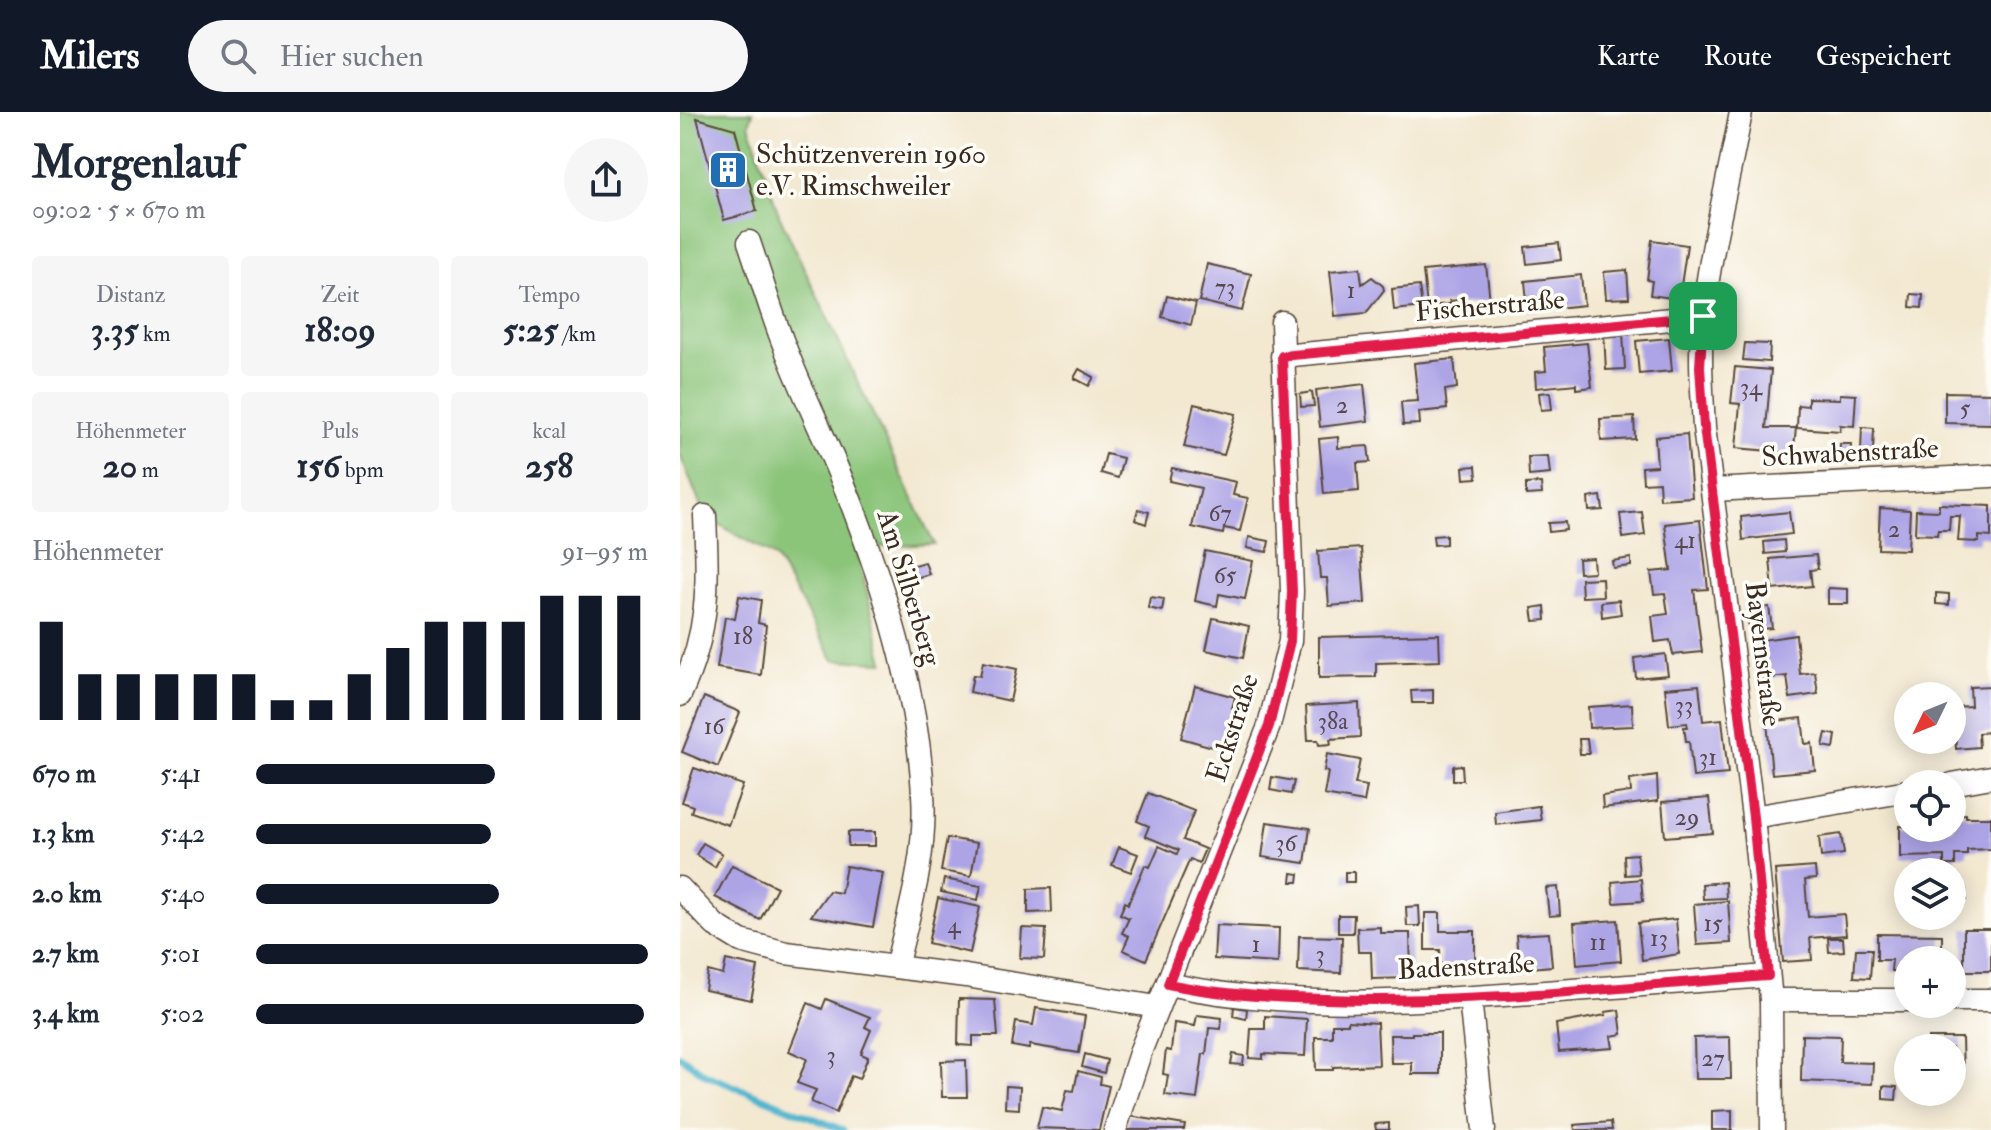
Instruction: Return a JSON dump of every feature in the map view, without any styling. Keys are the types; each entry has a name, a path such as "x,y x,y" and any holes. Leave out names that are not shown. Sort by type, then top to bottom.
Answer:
{"street":[{"name":"Bayernstraße","path":"1741,112 1703,316 1700,367 1712,490 1753,817 1771,1000 1772,1130"},
{"name":"Am Silberberg","path":"749,242 784,344 857,517 891,616 906,674 924,794 923,833 920,868 896,967"},
{"name":"Fischerstraße","path":"1282,356 1703,316"},
{"name":"Eckstraße","path":"1115,1130 1125,1091 1157,1007 1269,726 1290,641 1292,591 1282,322"},
{"name":"Schwabenstraße","path":"1712,490 1991,476"},
{"path":"680,695 697,653 704,624 708,578 705,516"},
{"path":"1966,781 1991,777"},
{"path":"1753,817 1894,793"},
{"path":"680,888 715,925 741,941 786,953 1157,1007"},
{"name":"Badenstraße","path":"1168,984 1208,993 1378,1001 1470,998 1768,976"},
{"path":"1470,998 1484,1130"},
{"path":"1771,1000 1894,1000"},
{"path":"1966,1000 1991,1000"}],"green space":[{"path":"680,112 753,112 749,124 779,215 934,544 856,548 884,662 834,660 775,557 705,516 680,455"}],"building":[{"name":"Schützenverein 1960 e.V. Rimschweiler","path":"697,118 735,129 757,211 724,220"},
{"path":"1652,240 1687,245 1679,299 1650,295 1652,281 1647,280"},
{"path":"1559,243 1561,260 1527,264 1525,247"},
{"path":"1207,264 1251,274 1242,311 1199,301"},
{"path":"1486,265 1490,301 1459,305 1458,300 1450,301 1450,304 1427,306 1423,271"},
{"path":"1360,268 1362,284 1372,277 1384,290 1366,313 1335,316 1330,271"},
{"path":"1627,270 1629,298 1606,299 1604,272"},
{"path":"1581,275 1584,305 1528,311 1525,281"},
{"path":"1419,286 1422,307 1394,310 1392,289"},
{"path":"1911,294 1923,295 1922,308 1910,307"},
{"path":"1167,296 1196,303 1191,325 1162,317"},
{"path":"1623,332 1625,369 1606,370 1604,333"},
{"path":"1669,338 1672,371 1639,374 1636,341"},
{"path":"1587,343 1592,387 1576,389 1576,384 1536,388 1535,372 1546,371 1544,347"},
{"path":"1745,343 1770,344 1769,362 1743,360"},
{"path":"1454,359 1457,388 1445,390 1447,409 1419,412 1420,424 1403,425 1401,402 1418,401 1414,363"},
{"path":"1735,367 1771,370 1766,428 1796,428 1793,457 1781,456 1781,452 1736,448 1740,404 1731,403"},
{"path":"1079,369 1094,377 1089,386 1074,378"},
{"path":"1364,384 1368,421 1320,427 1316,390"},
{"path":"1312,392 1314,406 1301,407 1300,394"},
{"path":"1550,392 1552,409 1541,410 1539,393"},
{"path":"1945,392 1991,393 1991,424 1945,423"},
{"path":"1840,394 1856,395 1854,426 1840,425 1840,431 1797,428 1798,405 1808,406 1808,398 1840,399"},
{"path":"1194,404 1236,414 1224,455 1184,447"},
{"path":"1634,417 1635,439 1601,441 1600,419"},
{"path":"1862,427 1874,428 1873,452 1861,451"},
{"path":"1687,434 1692,497 1660,499 1659,482 1643,483 1642,467 1657,466 1655,437"},
{"path":"1338,437 1338,448 1368,446 1370,462 1357,463 1359,491 1324,494 1319,439"},
{"path":"1840,444 1851,444 1850,464 1839,463"},
{"path":"1106,454 1123,458 1118,478 1101,473"},
{"path":"1548,456 1550,474 1529,476 1528,457"},
{"path":"1476,466 1477,478 1464,479 1463,467"},
{"path":"1172,468 1236,482 1233,495 1248,498 1240,531 1224,528 1223,534 1192,527 1201,488 1169,481"},
{"path":"1541,483 1542,494 1526,495 1526,484"},
{"path":"1601,496 1603,510 1589,511 1588,498"},
{"path":"1939,504 1991,506 1991,537 1979,536 1979,542 1958,541 1960,516 1950,516 1949,530 1938,530 1937,535 1915,534 1916,510 1939,511"},
{"path":"1880,508 1910,510 1908,550 1878,549"},
{"path":"1138,509 1149,512 1146,524 1135,520"},
{"path":"1642,512 1645,535 1623,538 1620,514"},
{"path":"1789,512 1792,534 1743,540 1741,517"},
{"path":"1700,520 1708,589 1694,590 1702,652 1673,655 1670,640 1655,642 1652,616 1668,614 1665,593 1654,594 1651,572 1671,570 1665,524"},
{"path":"1565,522 1566,530 1549,532 1548,523"},
{"path":"1446,535 1446,544 1434,545 1433,536"},
{"path":"1249,537 1269,541 1267,552 1247,548"},
{"path":"1784,540 1785,552 1765,554 1764,542"},
{"path":"1361,548 1365,603 1329,606 1327,578 1320,578 1318,551"},
{"path":"1205,551 1253,561 1245,599 1219,594 1217,606 1195,601"},
{"path":"1816,555 1818,569 1810,570 1812,586 1773,590 1770,559"},
{"path":"1593,558 1594,572 1579,573 1578,559"},
{"path":"1631,558 1631,566 1613,568 1612,561"},
{"path":"925,562 929,574 905,581 901,569"},
{"path":"1602,578 1603,596 1582,597 1581,579"},
{"path":"1828,588 1848,589 1848,604 1828,604"},
{"path":"1936,593 1949,594 1949,605 1936,604"},
{"path":"739,596 761,600 758,623 766,625 761,675 717,668 725,617 735,619"},
{"path":"1150,597 1164,599 1162,611 1148,608"},
{"path":"1619,600 1621,614 1602,617 1601,602"},
{"path":"1545,606 1546,620 1534,621 1532,608"},
{"path":"1769,607 1772,628 1749,630 1747,610"},
{"path":"1213,618 1249,626 1243,658 1206,650"},
{"path":"1439,634 1440,661 1376,663 1376,677 1319,678 1319,637"},
{"path":"1796,635 1800,674 1815,672 1818,694 1790,698 1787,676 1761,679 1755,641"},
{"path":"1665,654 1668,675 1636,678 1634,658"},
{"path":"983,662 1017,669 1010,701 970,692 973,675 980,676"},
{"path":"1699,685 1703,721 1722,719 1728,774 1693,777 1689,741 1686,741 1684,727 1688,727 1687,723 1669,725 1665,688"},
{"path":"1195,686 1235,697 1232,708 1235,709 1223,750 1181,738"},
{"path":"1991,686 1991,732 1978,733 1979,747 1966,748 1966,706 1971,706 1970,687"},
{"path":"1433,690 1433,703 1412,703 1411,691"},
{"path":"704,697 740,712 718,767 682,752"},
{"path":"1359,703 1360,737 1330,739 1331,744 1319,745 1318,740 1308,740 1306,706"},
{"path":"1632,704 1633,726 1589,728 1588,707"},
{"path":"1802,718 1805,744 1812,743 1815,770 1772,774 1767,722"},
{"path":"1826,733 1836,735 1834,748 1823,746"},
{"path":"1579,739 1587,739 1589,754 1580,754"},
{"path":"1327,754 1360,760 1355,784 1367,786 1364,802 1324,795"},
{"path":"1462,765 1463,780 1453,780 1453,766"},
{"path":"694,768 743,785 728,825 691,812 693,806 682,802"},
{"path":"1657,776 1658,801 1603,808 1602,796 1631,792 1630,780"},
{"path":"1272,777 1294,781 1291,794 1270,790"},
{"path":"1148,793 1194,811 1183,840 1205,849 1199,863 1190,859 1146,960 1123,950 1129,936 1122,933 1129,918 1120,914 1125,902 1128,904 1145,865 1150,867 1159,846 1177,854 1179,850 1145,836 1149,826 1137,821"},
{"path":"1709,798 1713,833 1665,837 1662,802"},
{"path":"1539,806 1541,820 1496,825 1495,812"},
{"path":"1966,817 1991,817 1991,849 1967,850 1967,855 1955,855 1955,858 1900,857 1900,842 1966,842"},
{"path":"1267,822 1310,828 1305,863 1262,857"},
{"path":"848,832 875,832 875,846 848,846"},
{"path":"1841,834 1844,854 1821,857 1819,837"},
{"path":"947,838 977,843 971,876 941,871"},
{"path":"703,843 722,854 715,867 696,855"},
{"path":"1119,847 1138,854 1131,872 1112,865"},
{"path":"1637,854 1639,874 1625,875 1624,855"},
{"path":"732,865 777,887 760,920 715,897"},
{"path":"846,866 883,873 873,927 811,916 829,891 841,893"},
{"path":"1815,867 1816,879 1805,880 1808,917 1844,914 1846,935 1810,938 1812,960 1783,962 1775,870"},
{"path":"1345,872 1354,872 1354,882 1345,882"},
{"path":"1292,873 1299,874 1298,882 1291,882"},
{"path":"944,879 981,886 978,900 941,892"},
{"path":"1641,879 1643,901 1614,903 1612,882"},
{"path":"1725,882 1726,898 1703,899 1702,884"},
{"path":"1558,887 1560,915 1549,916 1546,888"},
{"path":"1051,888 1052,912 1028,913 1028,889"},
{"path":"938,898 980,907 970,953 928,943"},
{"path":"1728,901 1731,943 1697,945 1694,904"},
{"path":"1419,906 1420,926 1407,926 1406,907"},
{"path":"1425,913 1440,913 1440,931 1475,931 1475,971 1441,971 1440,950 1425,950"},
{"path":"1338,915 1354,915 1353,933 1338,933"},
{"path":"1676,919 1679,954 1642,960 1638,923"},
{"path":"1618,920 1621,961 1577,965 1574,923"},
{"path":"1216,925 1279,928 1278,963 1214,959"},
{"path":"1380,927 1380,933 1410,933 1411,978 1372,979 1371,952 1358,952 1357,928"},
{"path":"1022,928 1046,929 1044,959 1020,958"},
{"path":"1991,929 1991,971 1966,971 1964,930"},
{"path":"1549,933 1552,966 1519,969 1516,935"},
{"path":"1877,934 1942,935 1942,946 1894,946 1894,971 1891,971 1892,960 1877,960"},
{"path":"1299,936 1342,937 1341,973 1298,971"},
{"path":"1828,938 1843,938 1844,951 1829,952"},
{"path":"1856,949 1872,949 1870,978 1854,977"},
{"path":"726,960 758,967 751,1000 705,990 708,971 723,975"},
{"path":"826,999 870,1017 865,1027 871,1030 861,1054 868,1057 859,1079 851,1076 836,1113 811,1102 816,1090 797,1083 807,1059 789,1051 808,1003 822,1009"},
{"path":"959,999 995,1000 998,1036 973,1036 973,1046 958,1045"},
{"path":"1234,1007 1247,1009 1246,1019 1233,1016"},
{"path":"1036,1008 1085,1016 1079,1053 1030,1045 1029,1049 1012,1046 1016,1022 1033,1025"},
{"path":"1619,1010 1622,1034 1611,1036 1613,1048 1559,1052 1556,1024"},
{"path":"1197,1015 1222,1018 1221,1029 1209,1028 1197,1099 1165,1095 1168,1075 1163,1074 1166,1050 1171,1051 1174,1023 1195,1026"},
{"path":"1265,1016 1307,1019 1305,1056 1263,1054 1263,1059 1249,1058 1251,1029 1265,1029"},
{"path":"1348,1021 1377,1023 1379,1065 1316,1070 1315,1037 1332,1037 1332,1024 1348,1024"},
{"path":"1440,1033 1440,1074 1412,1074 1412,1063 1391,1063 1390,1035"},
{"path":"1802,1035 1841,1036 1840,1062 1873,1063 1872,1084 1801,1081"},
{"path":"1730,1037 1731,1079 1695,1079 1694,1038"},
{"path":"1085,1054 1107,1060 1104,1073 1082,1067"},
{"path":"1233,1054 1244,1056 1243,1065 1231,1064"},
{"path":"966,1060 967,1097 942,1097 941,1061"},
{"path":"1078,1071 1101,1077 1100,1084 1109,1086 1099,1130 1037,1128 1042,1107 1062,1111 1067,1090 1074,1091"},
{"path":"1006,1086 1020,1087 1019,1109 1005,1108"},
{"path":"1883,1086 1894,1087 1894,1100 1883,1099"},
{"path":"1732,1110 1732,1130 1712,1130 1712,1111"},
{"path":"1129,1116 1185,1125 1184,1130 1126,1130"},
{"path":"1611,1122 1612,1130 1575,1130 1574,1125"},
{"path":"1389,1123 1389,1130 1376,1130 1375,1124"}],"waterway":[{"path":"680,1056 706,1075 843,1130"}],"place":[{"name":"Schützenverein 1960 e.V. Rimschweiler","path":"728,170"}],"route":[{"path":"1703,316 1700,367 1704,427 1753,817 1768,976 1470,998 1378,1001 1208,993 1168,984 1269,726 1290,641 1289,483 1282,356 1703,316"}]}
